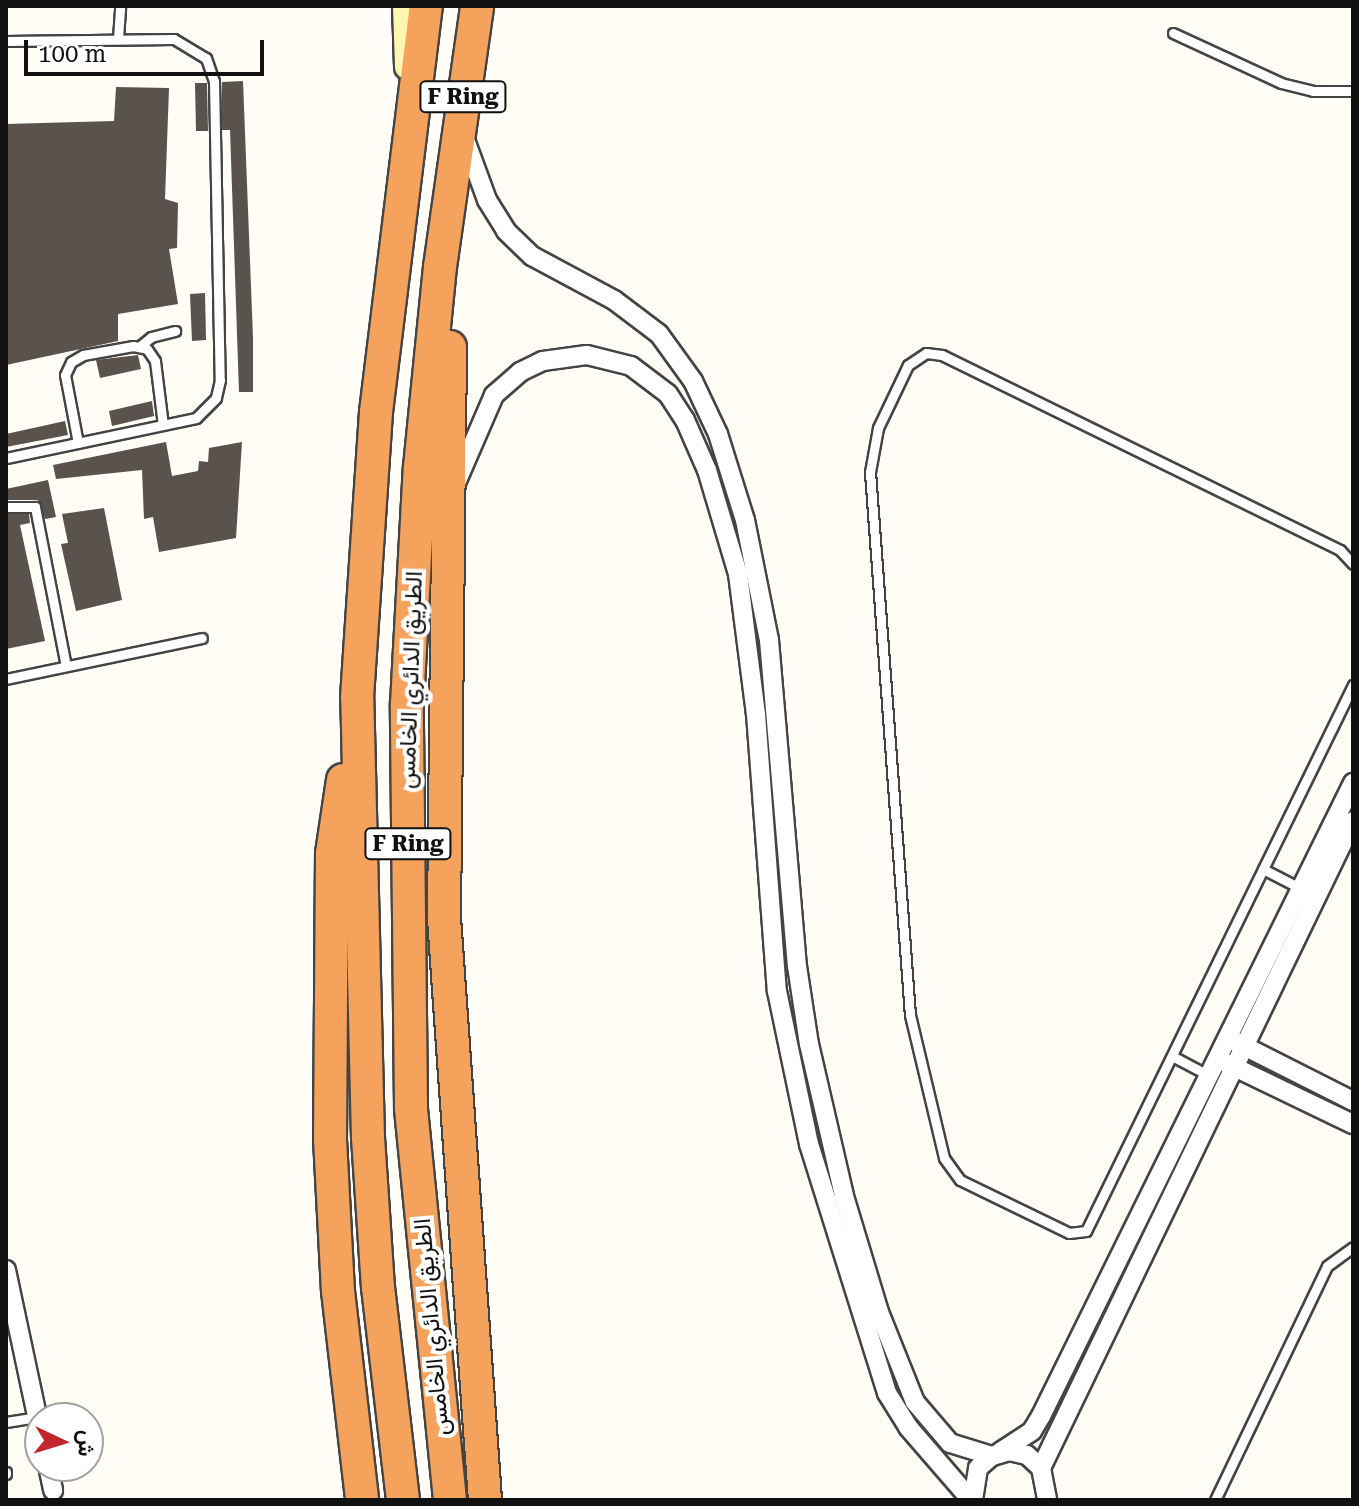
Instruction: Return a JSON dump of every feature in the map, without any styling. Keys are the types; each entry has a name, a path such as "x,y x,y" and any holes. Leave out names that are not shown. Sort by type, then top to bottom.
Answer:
{"highway":[{"name":"الطريق الدائري الخامس","path":"403,1500 378,1288 368,1138 357,698 376,412 408,126 426,6"},
{"name":"الطريق الدائري الخامس","path":"450,1500 411,1108 407,704 420,467 450,188 477,6"},
{"path":"450,188 450,500 444,918 485,1500"},
{"path":"357,698 332,854 330,1139 338,1291 362,1500"},
{"path":"476,1381 497,1500"}],"street":[{"path":"405,6 408,126"},
{"path":"459,123 487,200 506,231 532,256 614,300 659,334 693,381 727,462 769,640 797,966 809,1044 844,1196 879,1312 915,1402 950,1443 996,1454 1027,1455 1041,1468"},
{"path":"450,500 494,395 531,366 571,355 617,360 657,383 678,406 707,470 735,561 747,628 776,978 809,1144 887,1393 908,1427 972,1500"},
{"path":"707,470 727,462"},
{"path":"972,1500 974,1477 996,1454 1032,1431 1041,1416 1353,783"},
{"path":"1047,1500 1041,1468 1353,821"},
{"path":"1227,1037 1353,1101"},
{"path":"1212,1066 1235,1067 1353,1124"},
{"path":"6,1270 34,1402"},
{"path":"51,1482 53,1490"}],"lane":[{"path":"118,38 120,6"},
{"path":"1173,33 1281,83 1313,91 1353,91"},
{"path":"6,41 118,38 186,42 206,58 214,81 219,389 196,418 6,458"},
{"path":"78,443 67,368 83,355 140,346 151,337 175,331"},
{"path":"140,346 155,361 163,425"},
{"path":"1353,564 1340,550 934,353 919,355 908,365 878,428 870,472 910,1015 947,1167 968,1184 1069,1233 1082,1234 1353,685"},
{"path":"6,507 35,507 66,666"},
{"path":"6,679 202,638"},
{"path":"1263,869 1300,888"},
{"path":"1172,1056 1212,1066"},
{"path":"1215,1500 1327,1266 1353,1247"}],"building":[{"path":"243,81 253,392 239,392 230,130 222,130 222,82"},
{"path":"195,83 207,83 208,131 196,131"},
{"path":"116,87 169,88 165,199 178,203 177,248 169,249 178,304 118,314 118,341 6,365 6,124 114,121"},
{"path":"205,293 206,340 192,341 190,294"},
{"path":"138,355 141,369 100,378 96,360"},
{"path":"152,401 154,416 112,426 109,411"},
{"path":"65,421 68,435 6,447 6,434"},
{"path":"166,442 172,476 198,471 199,461 208,462 209,448 242,442 236,538 159,552 153,517 144,519 142,470 56,479 53,465"},
{"path":"48,480 56,517 45,519 38,500 6,500 6,489"},
{"path":"104,508 122,600 76,611 61,544 68,543 62,514"},
{"path":"6,514 29,514 30,523 20,525 45,641 6,649"}]}
